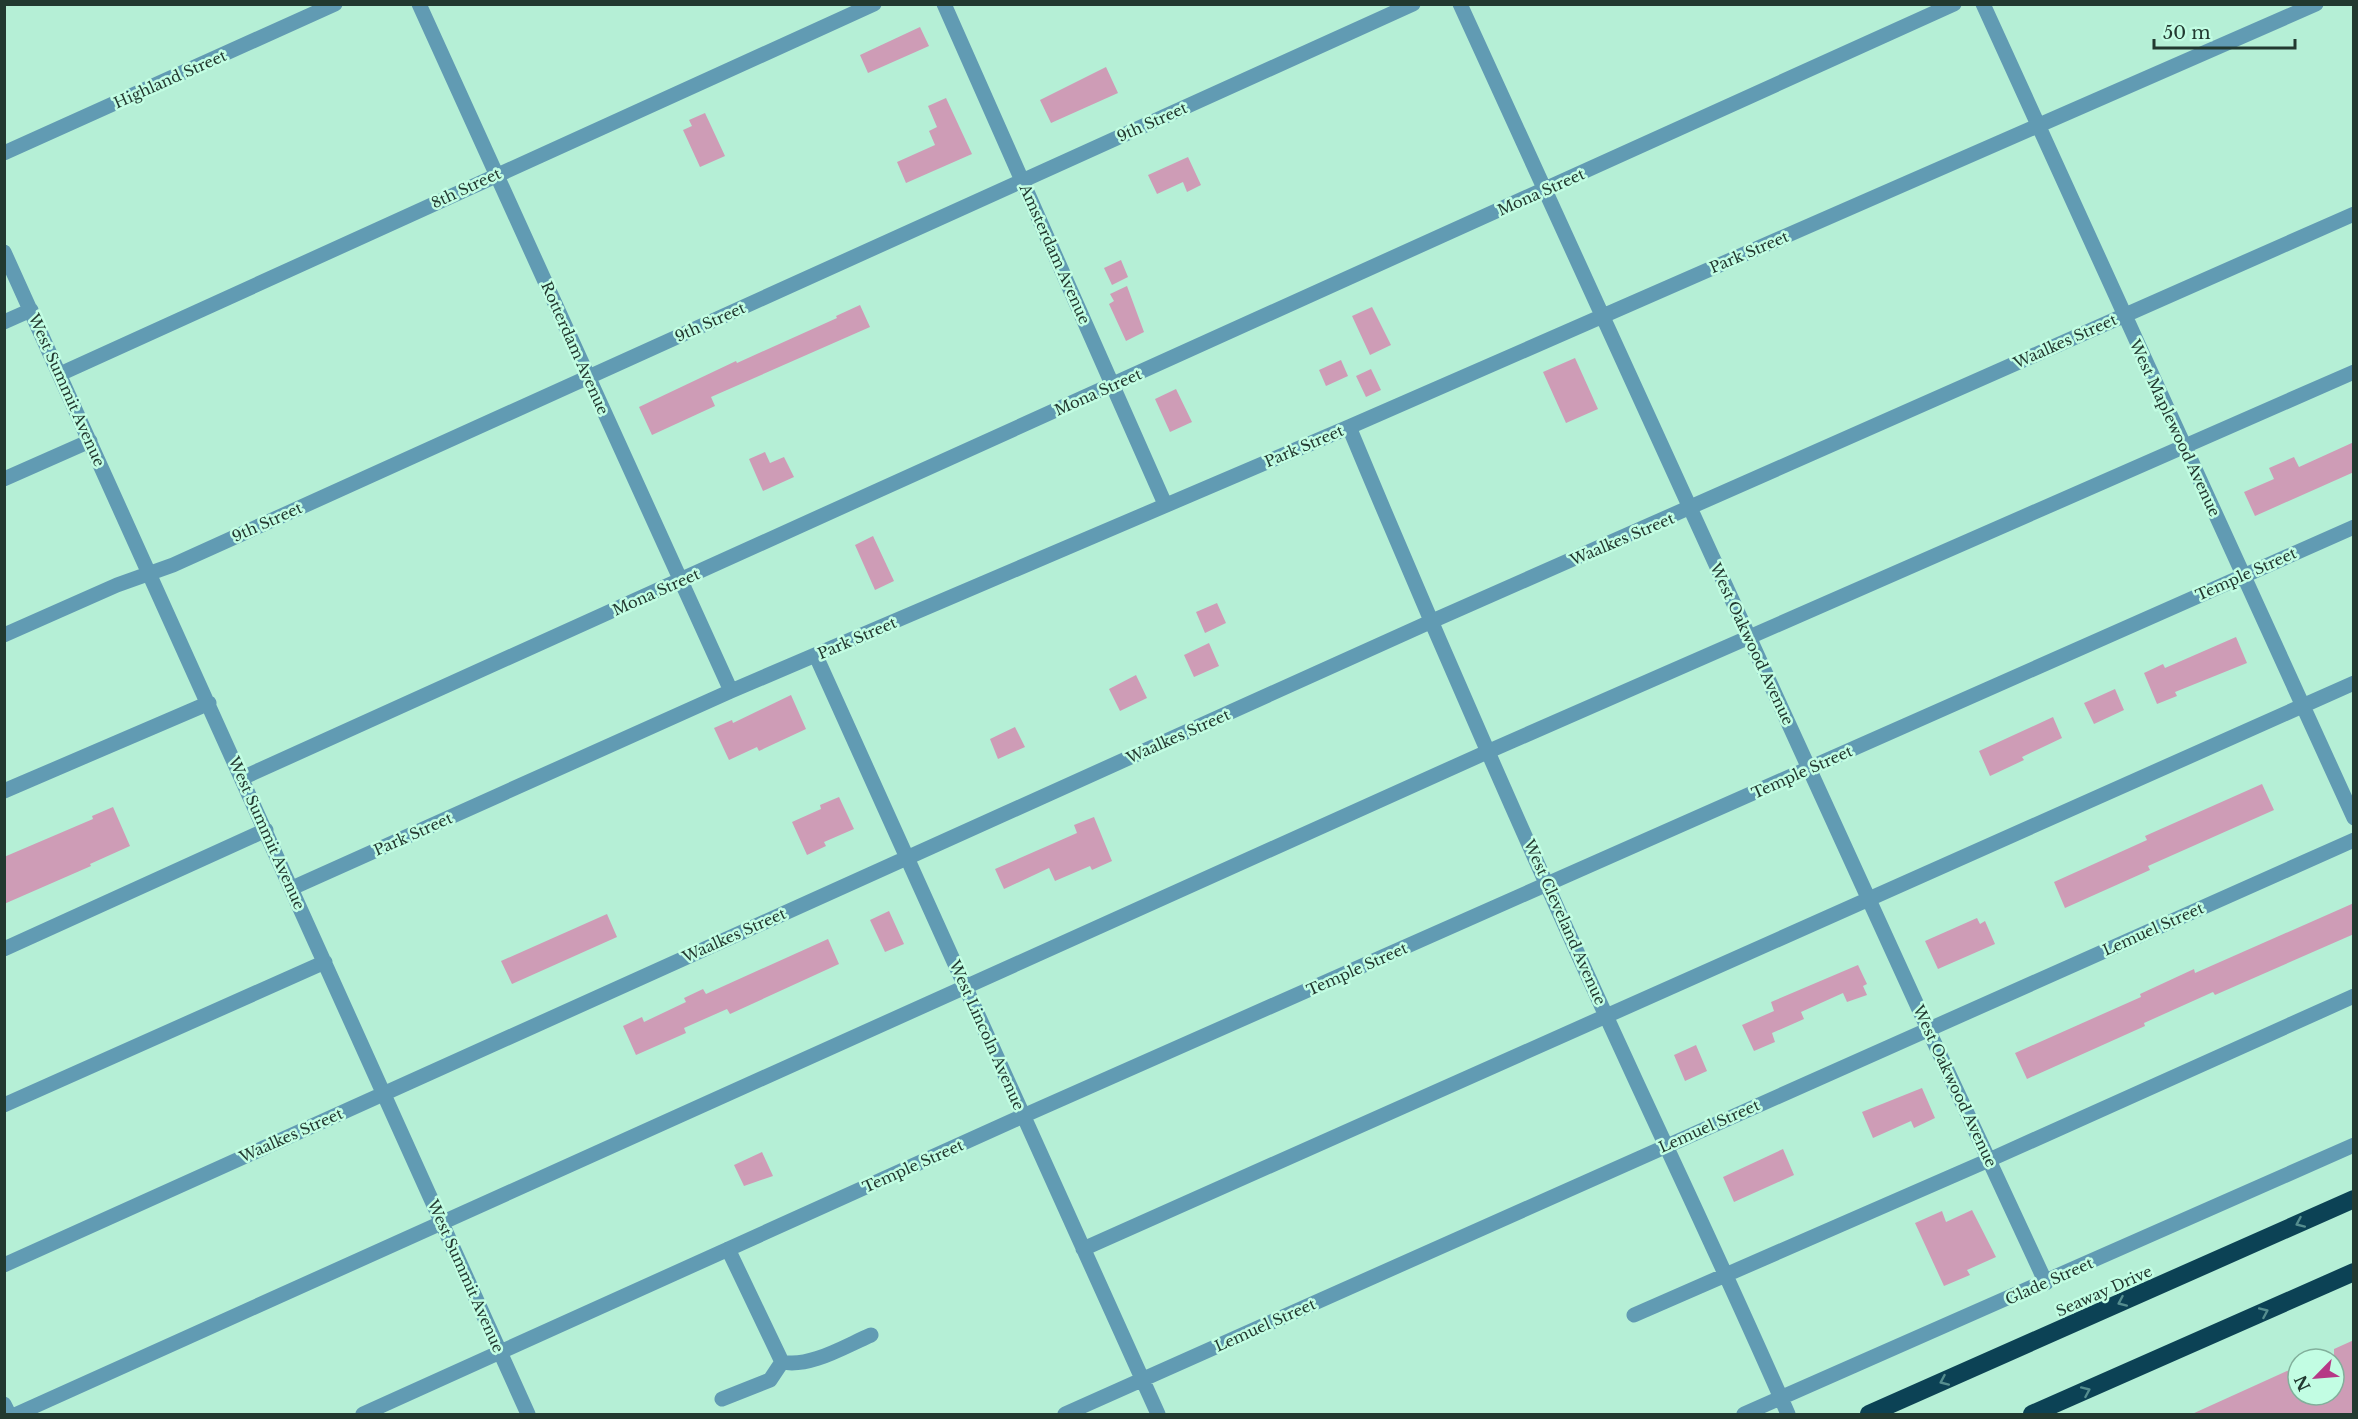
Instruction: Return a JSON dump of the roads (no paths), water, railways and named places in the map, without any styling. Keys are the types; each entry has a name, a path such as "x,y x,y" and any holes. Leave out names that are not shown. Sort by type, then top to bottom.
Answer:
{"highway":[{"name":"Seaway Drive","path":"1869,1414 2354,1199"},
{"path":"2032,1414 2354,1272"}],"street":[{"name":"Highland Street","path":"4,153 335,4"},
{"name":"Rotterdam Avenue","path":"419,4 731,691"},
{"name":"8th Street","path":"60,374 874,4"},
{"name":"Amsterdam Avenue","path":"944,4 1165,504"},
{"name":"9th Street","path":"4,635 149,572 173,565 1413,4"},
{"name":"West Oakwood Avenue","path":"1460,4 2046,1283"},
{"name":"Mona Street","path":"242,778 1954,4"},
{"name":"West Maplewood Avenue","path":"1983,4 2354,818"},
{"name":"Park Street","path":"291,888 731,691 1349,427 2038,128 2316,4"},
{"name":"Waalkes Street","path":"4,1264 1430,622 1690,510 2123,315 2354,214"},
{"name":"West Summit Avenue","path":"4,252 528,1414"},
{"path":"4,322 31,310"},
{"path":"17,1414 1487,752 2354,372"},
{"name":"West Cleveland Avenue","path":"1349,427 1487,752 1665,1145 1727,1274 1788,1414"},
{"path":"4,479 90,441"},
{"name":"Temple Street","path":"363,1414 1023,1116 2354,526"},
{"name":"West Lincoln Avenue","path":"816,656 1158,1414"},
{"path":"1083,1249 2354,682"},
{"path":"4,791 209,703"},
{"path":"4,948 266,830"},
{"name":"Lemuel Street","path":"1065,1414 2354,840"},
{"path":"4,1105 325,962"},
{"path":"1634,1315 1989,1160 2354,996"},
{"name":"Glade Street","path":"1744,1414 2046,1283 2354,1145"},
{"path":"728,1249 782,1362"},
{"path":"782,1362 792,1364 805,1362 871,1335"},
{"path":"722,1399 770,1380 782,1362"},
{"path":"4,1404 9,1414"}]}
